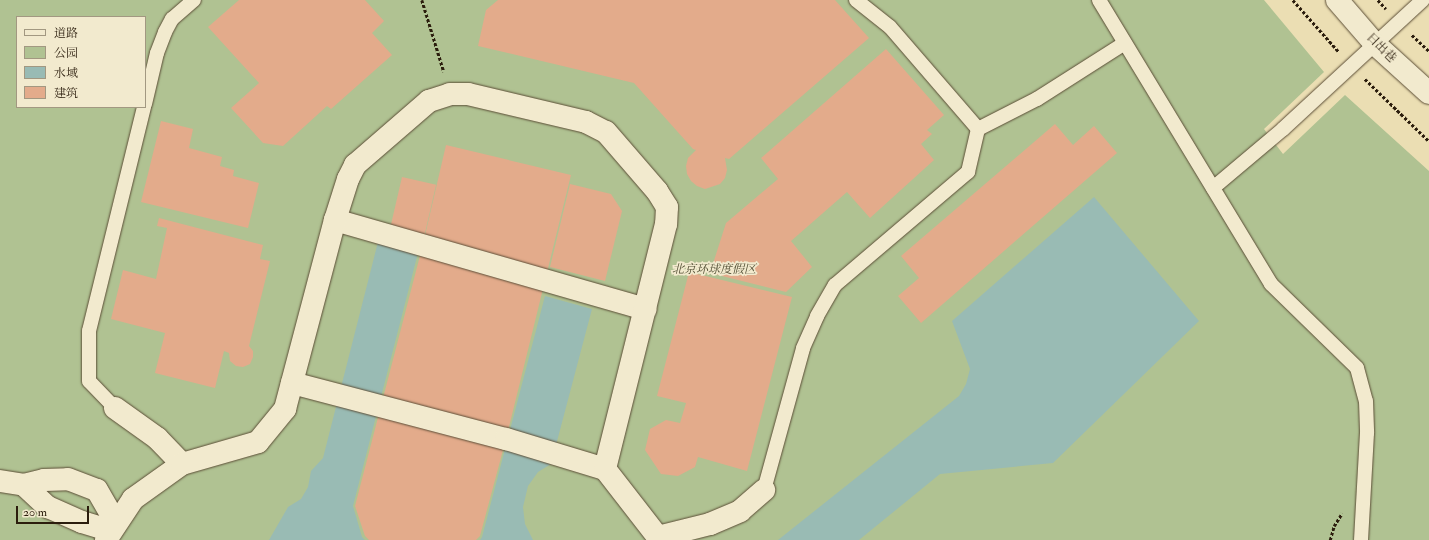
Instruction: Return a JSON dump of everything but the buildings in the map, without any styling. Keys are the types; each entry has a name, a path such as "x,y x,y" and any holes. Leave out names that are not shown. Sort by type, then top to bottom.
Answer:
{"street":[{"name":"日出巷","path":"1337,0 1375,44 1429,94"},
{"path":"111,531 133,499 182,464 258,442 285,409 335,220 348,179 355,165 429,101 450,94 468,94 586,122 606,132 657,191 666,207 666,224 605,469"},
{"path":"335,220 423,244 645,310"},
{"path":"292,384 336,394 380,407 506,439 605,469 659,539 710,524 740,511 764,490"},
{"path":"116,408 157,438 182,464"},
{"path":"0,481 24,485 44,480 68,479 97,490 111,531"},
{"path":"24,485 48,507 82,522 111,531"}],"lane":[{"path":"146,100 164,32 172,19 194,0"},
{"path":"856,0 890,27 978,129"},
{"path":"1099,0 1271,284 1357,368 1366,401 1367,433 1362,540"},
{"path":"1213,188 1283,129 1423,0"},
{"path":"764,490 803,348 817,316 835,285 968,172 978,129 1037,99 1125,43"},
{"path":"116,408 89,381 89,331 144,108"}],"path":[{"path":"422,0 450,94"},
{"path":"1330,540 1334,526 1343,511"}],"green space":[{"name":"北京环球度假区","path":"0,0 1264,0 1324,72 1264,129 1283,154 1345,95 1429,171 1429,540 0,540"}],"water":[{"path":"1094,197 1199,321 1053,463 940,474 859,540 778,540 959,396 966,384 970,369 952,321"},
{"path":"379,238 419,249 353,506 362,537 365,540 269,540 288,507 301,499 308,487 311,471 323,458"},
{"path":"545,296 592,309 551,464 538,472 528,486 523,507 525,524 533,540 480,540 482,537"}]}
